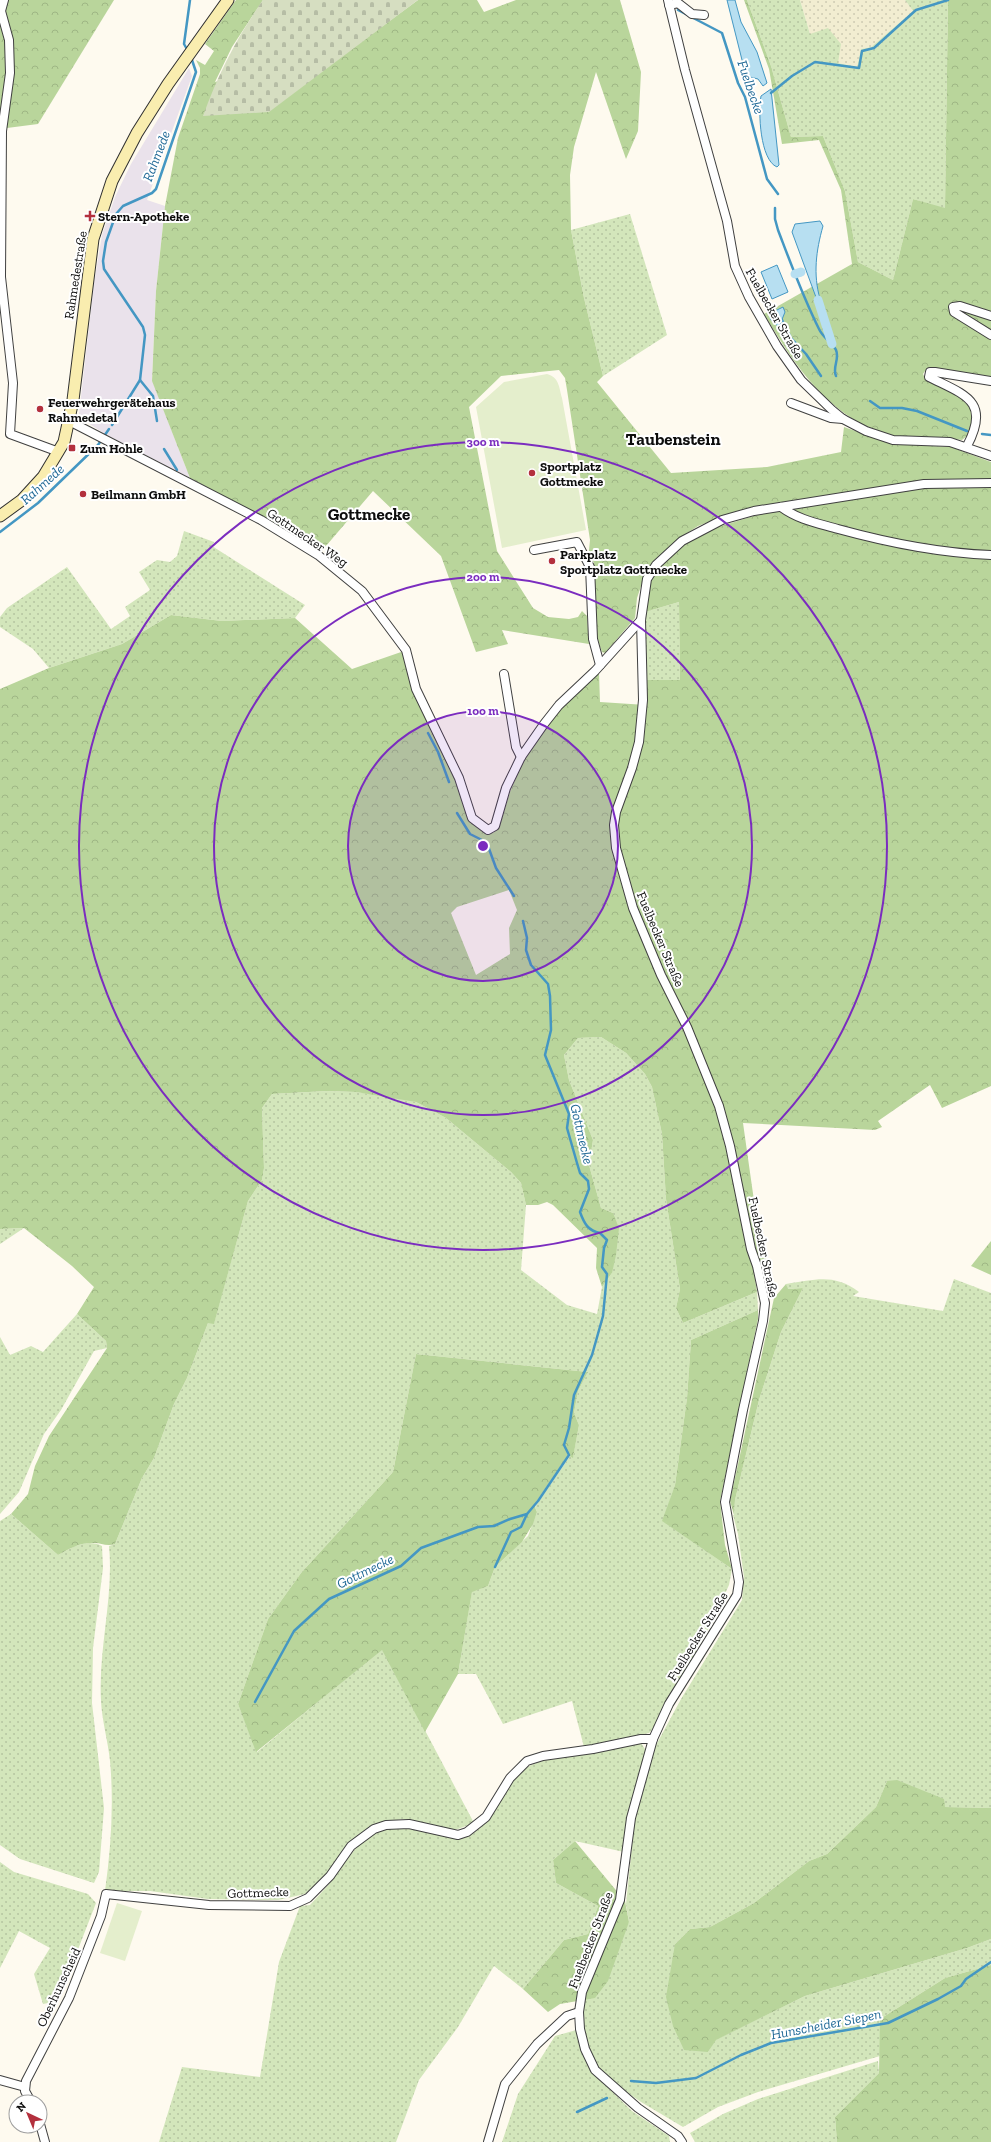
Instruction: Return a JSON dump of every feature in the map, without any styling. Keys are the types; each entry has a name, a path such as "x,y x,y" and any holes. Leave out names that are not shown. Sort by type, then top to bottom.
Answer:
{"main road":[{"name":"Rahmedestraße","path":"0,516 22,500 43,477 59,452 69,421 93,239 112,181 134,140 185,59 228,0"}],"street":[{"path":"4,0 1,11 10,40 10,73 2,131 1,277 13,383 10,434 59,452"},
{"name":"Fuelbecker Straße","path":"704,15 692,14 678,3 669,2 685,70 727,221 734,266 767,328 793,369 801,380 843,420 866,431 893,440 950,442 967,446 991,456"},
{"path":"991,316 960,306 953,307 954,312 991,335"},
{"path":"967,446 974,434 978,419 975,405 969,398 929,377 928,375 930,372 935,372 991,381"},
{"path":"791,403 831,418 843,420"},
{"name":"Gottmecker Weg","path":"69,421 261,520 318,555 362,591 406,650 416,689 459,778 472,818 488,830 495,826 506,788 521,757 559,705 600,665 641,620"},
{"name":"Fuelbecker Straße","path":"682,2142 678,2136 638,2108 595,2070 585,2049 580,2029 579,2012 582,1992 620,1900 631,1818 653,1739 669,1704 737,1595 739,1582 725,1502 743,1410 763,1321 765,1303 757,1266 751,1249 730,1146 719,1106 687,1027 661,975 632,908 616,848 614,825 616,812 632,768 640,735 643,700 641,620 647,579 656,565 682,541 722,520 754,511 924,484 991,483"},
{"path":"781,507 794,517 871,538 938,552 991,555"},
{"path":"534,550 577,542 590,567 593,639 600,665"},
{"path":"504,674 516,747 521,757"},
{"name":"Gottmecke","path":"106,1894 209,1905 290,1906 308,1898 330,1876 351,1846 374,1829 386,1825 409,1824 458,1835 467,1832 486,1817 510,1778 527,1761 543,1756 593,1749 642,1739 653,1739"},
{"name":"Oberhunscheid","path":"25,2087 30,2070 69,1998 101,1916 106,1894"},
{"path":"488,2142 505,2084 537,2044 567,2016 579,2012"},
{"path":"0,2080 25,2087 28,2094"}],"shaded area":[{"path":"800,0 905,0 913,11 871,47 861,49 857,67 838,63 810,34"},
{"path":"189,68 192,76 147,200 165,206 156,291 152,380 190,478 105,434 88,423 79,414 94,283 102,235 115,197 131,164"}],"green space":[{"path":"0,0 114,0 38,124 7,128 0,127"},
{"path":"236,0 263,0 232,47 215,82 373,33 418,0 477,0 484,12 516,0 620,0 641,72 638,131 626,159 596,72 574,147 570,175 571,230 584,298 603,376 597,382 671,473 767,467 841,452 844,427 893,444 951,447 991,462 991,479 920,481 783,502 729,514 698,526 684,535 651,565 643,580 637,598 635,618 605,653 602,652 598,641 594,619 594,562 588,560 590,540 565,378 559,370 501,376 469,407 497,551 533,608 548,617 569,619 578,617 582,611 587,616 589,644 502,630 508,644 476,652 441,556 373,491 320,553 263,517 190,478 152,381 156,291 165,206 178,138 200,74 200,68 196,60 205,65 214,51 205,44"},
{"path":"263,0 418,0 269,112 203,116 215,85 229,56"},
{"path":"744,0 747,0 771,66 791,137 823,136 845,191 858,262 893,280 913,199 945,208 948,0 991,0 991,377 930,369 925,371 923,374 925,378 962,398 971,405 973,420 971,429 962,440 887,435 852,419 822,394 809,380 785,348 764,314 852,264 841,190 819,140 782,144 769,69"},
{"path":"747,0 800,0 810,34 828,28 841,44 838,63 857,67 861,49 871,47 913,11 905,0 948,0 945,209 913,199 893,280 858,262 845,191 823,136 791,137 771,66"},
{"path":"630,214 667,335 603,376 584,298 571,230"},
{"name":"Sportplatz Gottmecke","path":"547,374 554,377 558,383 562,398 586,530 502,548 476,407 504,382"},
{"path":"991,486 991,1086 942,1108 930,1085 878,1121 882,1127 875,1130 743,1123 759,1236 766,1260 753,1266 757,1292 683,1323 676,1308 680,1289 666,1199 662,1134 652,1087 645,1074 626,1053 601,1037 578,1038 564,1055 569,1080 593,1140 589,1165 601,1208 613,1213 619,1228 612,1273 602,1287 596,1268 597,1248 553,1205 547,1202 538,1205 526,1205 521,1183 511,1172 446,1118 416,1102 356,1092 327,1091 272,1094 262,1108 264,1168 262,1180 248,1201 214,1324 208,1323 187,1378 174,1404 154,1458 142,1478 115,1544 109,1545 89,1543 75,1546 58,1555 11,1514 28,1494 35,1466 49,1436 107,1348 106,1341 77,1314 94,1287 72,1266 24,1228 0,1229 0,689 49,668 122,644 171,615 222,621 295,618 352,669 404,651 420,708 434,731 450,770 457,781 467,814 473,824 486,833 493,833 499,828 510,792 521,766 536,741 556,714 599,672 600,702 646,705 647,680 680,680 679,602 645,612 648,584 661,565 682,545 718,527 757,515 920,488","holes":["509,890 517,910 509,928 510,954 476,975 451,913 457,907"]},
{"path":"184,531 214,542 212,546 305,605 295,618 222,621 171,615 122,644 49,668 33,649 0,627 0,617 7,608 67,567 111,629 130,616 125,607 150,590 139,572 157,560 170,562 177,556"},
{"path":"679,602 680,681 647,680 645,612"},
{"path":"601,1037 626,1053 645,1074 652,1087 662,1134 666,1199 680,1289 676,1308 683,1323 757,1292 758,1310 691,1340 687,1398 675,1485 663,1521 732,1569 729,1585 712,1622 656,1726 649,1733 584,1747 572,1701 503,1724 476,1674 458,1674 472,1591 488,1586 495,1567 528,1536 537,1512 535,1507 570,1456 573,1457 579,1425 574,1413 578,1391 588,1372 416,1354 393,1472 301,1573 268,1619 238,1704 257,1752 382,1649 474,1823 458,1829 445,1829 403,1819 374,1824 351,1842 328,1873 305,1894 278,1900 208,1899 150,1891 105,1891 109,1859 112,1793 110,1761 101,1701 101,1682 108,1604 110,1565 109,1546 115,1544 142,1478 154,1458 174,1404 187,1378 208,1323 214,1323 248,1201 262,1180 264,1168 262,1108 272,1094 327,1091 356,1092 397,1097 416,1102 446,1118 511,1172 521,1183 526,1205 521,1270 567,1305 597,1314 602,1287 612,1273 613,1213 601,1208 589,1165 593,1140 569,1080 564,1055 578,1038"},
{"path":"24,1228 0,1244 0,1229"},
{"path":"991,1241 991,1275 971,1266"},
{"path":"824,1279 832,1280 850,1286 859,1292 853,1296 943,1311 954,1279 991,1293 991,1808 945,1807 887,1781 876,1807 827,1854 809,1861 754,1903 710,1927 690,1929 675,1944 708,2052 715,2040 805,1996 967,1948 991,1939 991,1965 945,1978 880,2019 880,2056 758,2092 718,2107 683,2127 641,2102 595,2070 581,2035 591,2071 632,2111 669,2136 670,2142 502,2142 518,2094 555,2036 580,2029 580,2007 629,1922 626,1904 635,1817 655,1747 681,1699 742,1600 744,1577 738,1534 733,1515 735,1500 759,1400 781,1332 803,1288 787,1289 786,1284"},
{"path":"786,1284 788,1289 803,1288 781,1332 759,1400 735,1500 734,1515 730,1501 774,1298"},
{"path":"758,1310 758,1319 720,1501 725,1545 732,1569 662,1521 675,1485 687,1398 691,1340"},
{"path":"77,1314 106,1341 107,1348 94,1351 61,1410 44,1434 19,1492 0,1514 0,1337 10,1355 31,1346 43,1352"},
{"path":"416,1354 588,1372 578,1391 574,1413 579,1425 573,1458 568,1455 534,1505 537,1512 533,1524 522,1542 495,1567 488,1586 472,1592 458,1674 425,1732 382,1650 256,1752 238,1704 268,1619 301,1573 393,1472"},
{"path":"11,1514 58,1555 84,1543 102,1546 103,1568 93,1648 92,1703 104,1808 99,1872 94,1883 20,1859 0,1845 0,1521"},
{"path":"641,1743 645,1749 648,1748 624,1852 575,1841 553,1860 556,1883 598,1906 588,1934 564,1940 523,1989 494,1966 458,2027 419,2080 396,2142 159,2142 182,2067 260,2077 279,1962 300,1906 310,1905 358,1846 370,1836 377,1832 401,1828 452,1838 463,1838 471,1835 479,1829 491,1815 511,1783 524,1770 532,1765 550,1759 588,1754"},
{"path":"897,1780 944,1799 945,1807 991,1808 991,1939 967,1948 805,1996 716,2040 708,2052 684,2050 673,2026 666,1997 675,1944 690,1929 710,1927 754,1903 809,1861 827,1854 876,1807 887,1781"},
{"path":"575,1841 625,1901 629,1922 608,1981 595,1998 560,2004 548,2012 523,1989 564,1940 588,1934 598,1906 556,1883 553,1860"},
{"path":"0,1862 14,1872 88,1894 96,1903 58,2001 43,2004 34,1974 50,1948 19,1931 0,1968"},
{"path":"117,1903 142,1911 125,1961 100,1953"},
{"path":"991,1965 991,2142 837,2142 835,2117 879,2073 880,2019 945,1978"},
{"path":"878,2061 879,2073 835,2117 837,2142 695,2142 690,2133 723,2114 758,2099"}],"water":[{"path":"727,0 735,0 741,22 757,52 767,83 763,86 758,79 746,76"},
{"path":"771,89 779,165 777,167 771,163 767,155 760,124 761,96"},
{"path":"820,221 823,226 816,262 820,299 817,300 792,232 795,224"},
{"path":"777,265 788,292 772,299 761,272"},
{"path":"783,307 785,312 779,327 771,320 769,314"}],"waterway":[{"name":"Rahmede","path":"188,51 184,44 190,0"},
{"path":"771,93 792,76 815,62 859,68 862,51 874,48 916,10 948,0"},
{"name":"Fuelbecke","path":"678,10 722,33 738,83 745,97 767,179 778,194"},
{"name":"Rahmede","path":"112,425 140,380 145,335 143,327 104,269 103,261 106,242 116,214 123,206 152,193 156,189 196,72 191,57"},
{"name":"Fuelbecke","path":"775,208 775,219 778,230 797,280 821,332 836,350 836,376"},
{"name":"Fuelbecke","path":"795,274 801,272"},
{"path":"818,300 832,344"},
{"path":"782,320 791,338 806,354 821,376"},
{"name":"Gottmecke","path":"140,380 153,396 157,421"},
{"name":"Fuelbecke","path":"870,401 880,408 902,408 917,411 967,431"},
{"name":"Rahmede","path":"0,532 38,503 98,445 109,429"},
{"name":"Fuelbecke","path":"982,434 991,435"},
{"name":"Gottmecke","path":"164,449 177,470"},
{"name":"Gottmecke","path":"428,733 438,752 449,782"},
{"name":"Gottmecke","path":"457,813 470,834 482,840 488,846 496,868 514,896"},
{"name":"Gottmecke","path":"255,1702 294,1631 329,1599 401,1566 421,1548 478,1527 494,1526 527,1514 538,1501 569,1455 564,1445 569,1428 574,1395 592,1355 603,1316 607,1274 602,1267 604,1248 607,1240 600,1233 587,1226 580,1212 589,1189 588,1181 580,1173 567,1128 569,1114 545,1055 551,1030 550,996 548,984 531,965 526,950 527,938 523,921"},
{"name":"Gottmecke","path":"495,1567 511,1532 521,1527 527,1514"},
{"name":"Hunscheider Siepen","path":"631,2081 656,2083 696,2078 741,2055 771,2043 888,2023 961,1986 966,1979 991,1962"},
{"name":"Hunscheider Siepen","path":"577,2112 607,2098"}],"place":[{"name":"Stern-Apotheke","path":"90,216"},
{"name":"Feuerwehrgerätehaus Rahmedetal","path":"40,409"},
{"name":"Zum Hohle","path":"72,448"},
{"name":"Sportplatz Gottmecke","path":"532,473"},
{"name":"Beilmann GmbH","path":"83,494"},
{"name":"Parkplatz Sportplatz Gottmecke","path":"552,561"}],"district":[{"name":"Taubenstein","path":"673,439"},
{"name":"Gottmecke","path":"369,514"}]}
